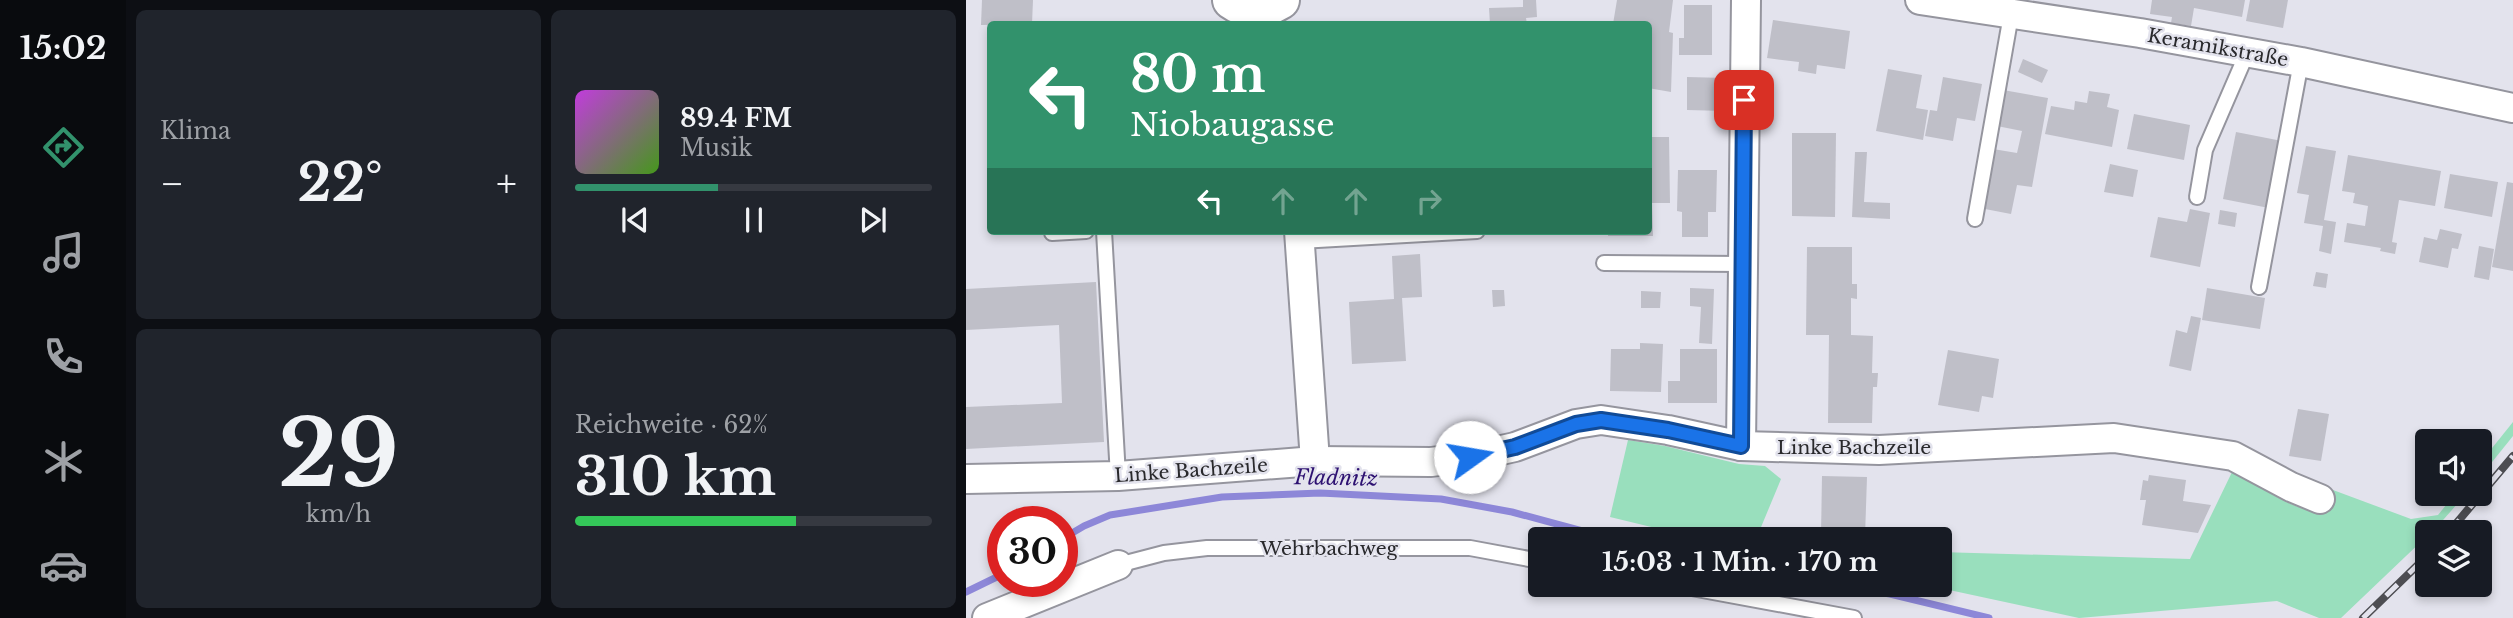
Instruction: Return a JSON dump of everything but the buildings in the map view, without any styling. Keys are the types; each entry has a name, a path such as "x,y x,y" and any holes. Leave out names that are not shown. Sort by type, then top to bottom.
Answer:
{"street":[{"path":"1232,0 1254,9 1264,8 1280,0 1284,21"},
{"path":"1741,446 1746,0"},
{"name":"Keramikstraße","path":"1920,0 1982,5 2011,15 2140,33 2301,62 2513,108"},
{"path":"1299,236 1315,461"},
{"name":"Linke Bachzeile","path":"966,479 1118,476 1315,461 1431,462 1515,447 1576,424 1601,420 1668,430 1741,446 1880,450 2114,438 2232,456 2320,499"},
{"path":"987,618 1118,565"}],"lane":[{"path":"1975,219 2011,15"},
{"path":"2197,197 2205,150 2247,53"},
{"path":"2259,287 2301,62"},
{"path":"1104,235 1118,476"},
{"path":"1299,236 1335,235"},
{"path":"1604,263 1742,264"},
{"name":"Wehrbachweg","path":"1118,565 1164,553 1207,548 1470,548 1528,559"},
{"path":"1740,597 1854,618"}],"green space":[{"path":"2513,422 2513,436 2492,462 2492,448"},
{"path":"1628,440 1739,464 1765,466 1781,479 1761,527 1651,527 1610,517"},
{"path":"2233,470 2292,505 2317,512 2329,511 2333,504 2333,490 2411,519 2438,515 2445,506 2455,506 2443,520 2415,520 2415,547 2341,618 2319,618 2277,601 2079,618 1952,591 1952,552 2190,559"}],"waterway":[{"name":"Fladnitz","path":"1078,530 1110,515 1222,497 1320,493 1441,499 1512,512 1568,527"},
{"name":"Fladnitz","path":"966,592 987,582"},
{"name":"Fladnitz","path":"1902,597 1989,618"}],"railway":[{"path":"2459,520 2513,456"},
{"path":"2363,618 2415,568"}],"route":[{"path":"1470,457 1515,447 1576,424 1601,420 1668,430 1741,446 1744,100"}]}
